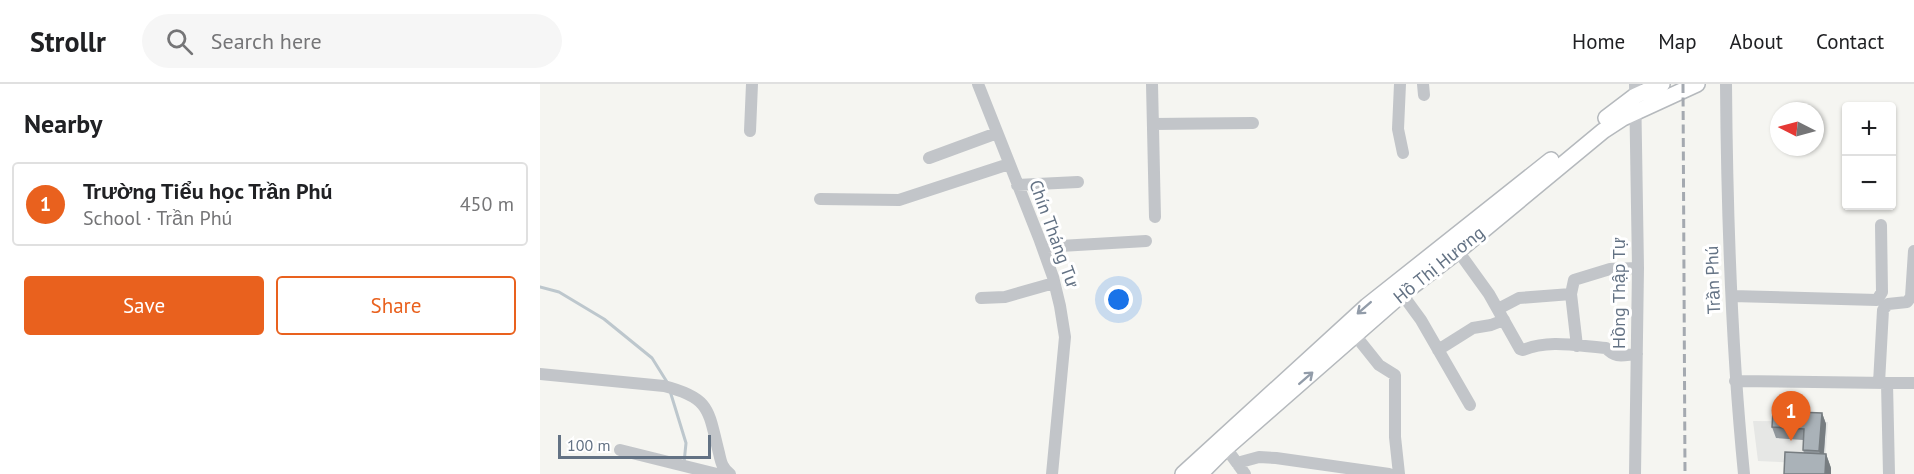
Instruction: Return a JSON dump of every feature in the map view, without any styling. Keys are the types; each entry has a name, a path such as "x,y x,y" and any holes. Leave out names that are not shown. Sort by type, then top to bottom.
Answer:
{"main road":[{"name":"Hồ Thị Hương","path":"1183,474 1367,306 1635,98 1662,84"},
{"name":"Hồ Thị Hương","path":"1200,474 1226,448 1402,294 1458,251 1603,131 1635,98 1697,84"}],"street":[{"path":"750,131 752,84"},
{"name":"Chín Tháng Tư","path":"978,84 1043,248 1054,282 1065,337 1052,474"},
{"path":"1152,84 1155,217"},
{"path":"1400,84 1398,129 1403,153"},
{"name":"Trần Phú","path":"1726,84 1735,381 1744,474"},
{"name":"Hồng Thập Tự","path":"1635,98 1638,268 1635,474"},
{"path":"1153,124 1253,123"},
{"path":"929,158 997,133"},
{"path":"820,199 899,200 1009,164"},
{"path":"1017,185 1077,183"},
{"path":"1732,296 1877,300 1882,292 1881,225"},
{"path":"1043,248 1146,241"},
{"path":"1458,251 1498,309 1520,349 1548,343 1606,348 1616,356 1637,354"},
{"path":"1889,474 1883,383 1883,310 1888,304 1907,302 1911,297 1914,251"},
{"path":"1577,346 1571,294 1572,283 1577,278 1610,269 1638,268"},
{"path":"981,298 1005,297 1054,282"},
{"path":"1402,294 1421,320 1470,405"},
{"path":"1498,309 1519,298 1571,294"},
{"path":"1438,350 1473,328 1504,320"},
{"path":"1355,335 1379,364 1395,375 1395,437 1399,474"},
{"path":"540,374 664,386 700,400 708,410 722,465 730,474"},
{"path":"1735,381 1914,383"},
{"path":"1226,448 1245,474"},
{"path":"620,450 717,474"},
{"path":"1237,463 1259,457 1276,458 1387,474"}],"shaded area":[{"path":"1753,421 1828,422 1825,464 1758,461"}],"building":[{"path":"1773,411 1822,413 1819,451 1803,450 1804,429 1772,427"},
{"path":"1785,452 1826,454 1825,474 1784,474"}],"waterway":[{"path":"540,287 559,292 604,319 652,358 667,382"},
{"path":"670,391 686,443 684,463"}],"railway":[{"path":"1683,84 1685,474"}],"place":[{"name":"Trường Tiểu học Trần Phú","path":"1791,441"}]}
